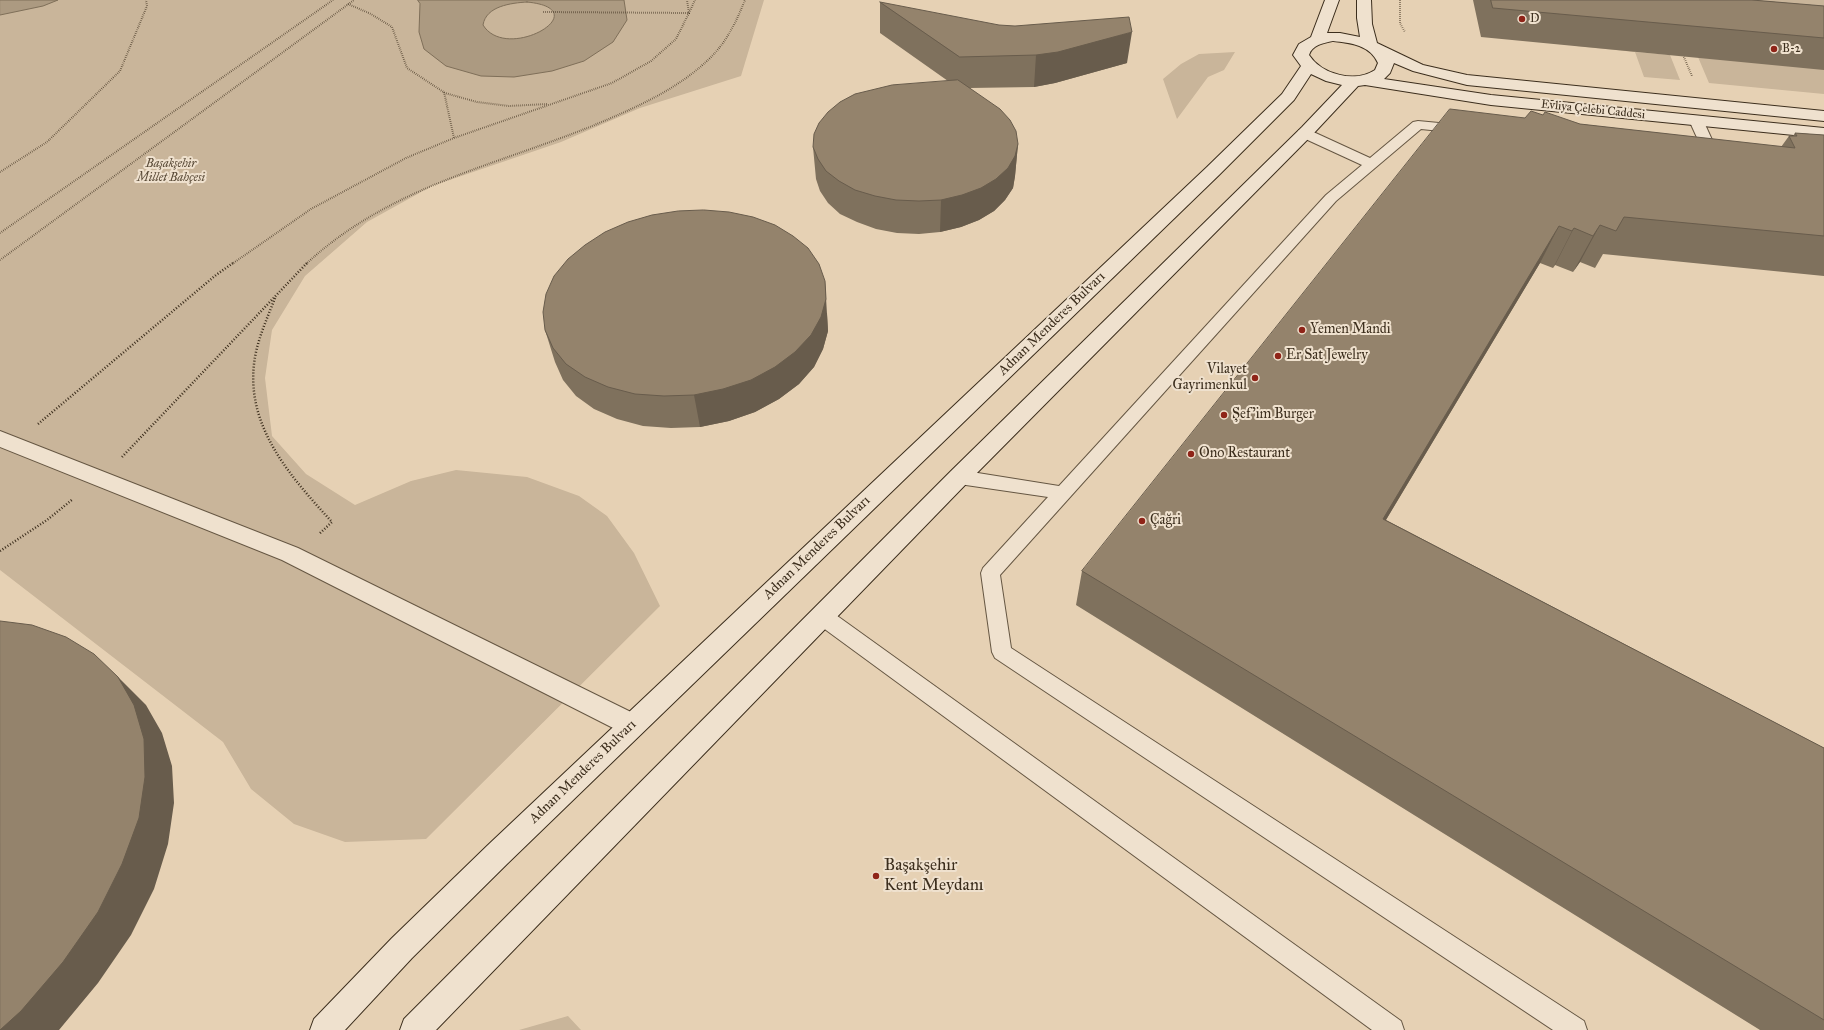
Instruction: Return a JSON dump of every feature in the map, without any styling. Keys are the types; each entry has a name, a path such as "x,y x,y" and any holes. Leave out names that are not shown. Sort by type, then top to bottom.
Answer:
{"main road":[{"path":"1308,66 1302,59 1302,51 1308,44 1318,39 1332,0"},
{"path":"415,1030 959,477 1304,133 1358,81 1380,74 1385,67 1384,58 1374,48 1366,35 1363,11 1364,0"},
{"name":"Evliya Çelebi Caddesi","path":"1318,39 1345,38 1374,48 1418,68 1467,80 1824,116"},
{"name":"Evliya Çelebi Caddesi","path":"1308,66 1329,77 1491,100 1824,133"},
{"name":"Adnan Menderes Bulvarı","path":"325,1030 402,948 1218,166 1288,97 1308,66"},
{"path":"7,442 296,557 632,726"}],"lane":[{"path":"1696,120 1711,153"},
{"path":"1474,130 1418,125 1331,198 990,573 1002,652 1575,1030"},
{"path":"1304,133 1372,164"},
{"path":"959,477 1062,493"},
{"path":"822,616 1392,1030"}],"path":[{"path":"0,172 47,142 120,71 147,6 146,0"},
{"path":"0,233 333,0"},
{"path":"0,260 354,0"},
{"path":"687,0 689,13"},
{"path":"7,442 216,275 311,209 406,158 454,138 612,83 651,61 676,39 695,0"},
{"path":"0,551 47,520 116,464 298,270 320,249 343,232 393,202 452,177 595,125 635,108 670,89 705,62 720,46 731,30 744,0"},
{"path":"348,4 371,14 392,27 407,68 444,92 477,102 509,106 552,104"},
{"path":"543,12 689,13"},
{"path":"1681,49 1704,104"},
{"path":"444,92 454,138"},
{"path":"276,295 260,338 254,360 252,383 254,406 261,428 271,449 299,486 332,522 296,557"}],"green space":[{"name":"Başakşehir Millet Bahçesi","path":"0,0 764,0 741,76 640,108 561,142 432,186 367,222 305,276 272,330 265,378 272,436 306,474 355,505 411,481 456,470 527,477 579,496 607,516 634,553 660,606 426,839 345,842 294,824 251,789 223,742 0,570"},
{"path":"1561,0 1824,0 1824,94 1709,83 1678,10 1618,4 1635,52 1576,46"},
{"path":"1235,52 1224,70 1208,77 1177,119 1163,79 1181,64 1199,54"},
{"path":"1635,52 1670,55 1680,80 1644,77"},
{"path":"568,1016 581,1030 519,1030"}],"shaded area":[{"path":"0,0 58,0 43,6 0,15"},
{"path":"418,0 624,0 627,20 613,42 584,61 552,71 514,77 481,76 446,66 424,49 419,32 420,4","holes":["527,2 547,7 554,14 551,23 541,31 527,37 510,39 495,35 483,25 485,19 494,10 514,3"]}],"building":[{"path":"1491,0 1752,0 1824,6 1824,38 1493,8"},
{"path":"880,2 999,25 1015,26 1129,17 1132,32 1058,52 1036,55 960,57"},
{"path":"958,80 1000,109 1010,120 1016,131 1018,144 1015,156 1008,168 996,179 981,188 962,195 941,200 896,200 855,190 839,181 826,171 818,159 813,147 814,134 819,123 828,112 840,102 855,94 892,85"},
{"path":"1450,109 1525,118 1531,111 1543,115 1545,112 1580,124 1795,148 1789,136 1797,136 1795,133 1824,135 1824,236 1624,217 1616,231 1600,225 1593,236 1574,228 1572,231 1559,226 1383,519 1824,748 1824,1020 1082,571"},
{"path":"704,210 729,212 753,217 775,225 793,236 808,248 819,264 825,281 826,299 821,317 811,335 795,352 775,367 751,380 723,389 694,395 664,396 635,394 608,387 585,377 566,364 553,348 545,330 543,312 546,294 554,276 568,259 585,245 605,232 628,222 652,215 678,211"},
{"path":"0,621 32,625 66,637 94,654 118,677 134,705 144,739 145,777 139,818 122,864 98,912 63,962 21,1011 0,1030"}],"place":[{"name":"D","path":"1522,19"},
{"name":"B-2","path":"1774,49"},
{"name":"Yemen Mandi","path":"1302,330"},
{"name":"Er Sat Jewelry","path":"1278,356"},
{"name":"Vilayet Gayrimenkul","path":"1255,378"},
{"name":"Şef'im Burger","path":"1224,415"},
{"name":"Ono Restaurant","path":"1191,454"},
{"name":"Çağri","path":"1142,521"},
{"name":"Başakşehir Kent Meydanı","path":"876,876"}]}
